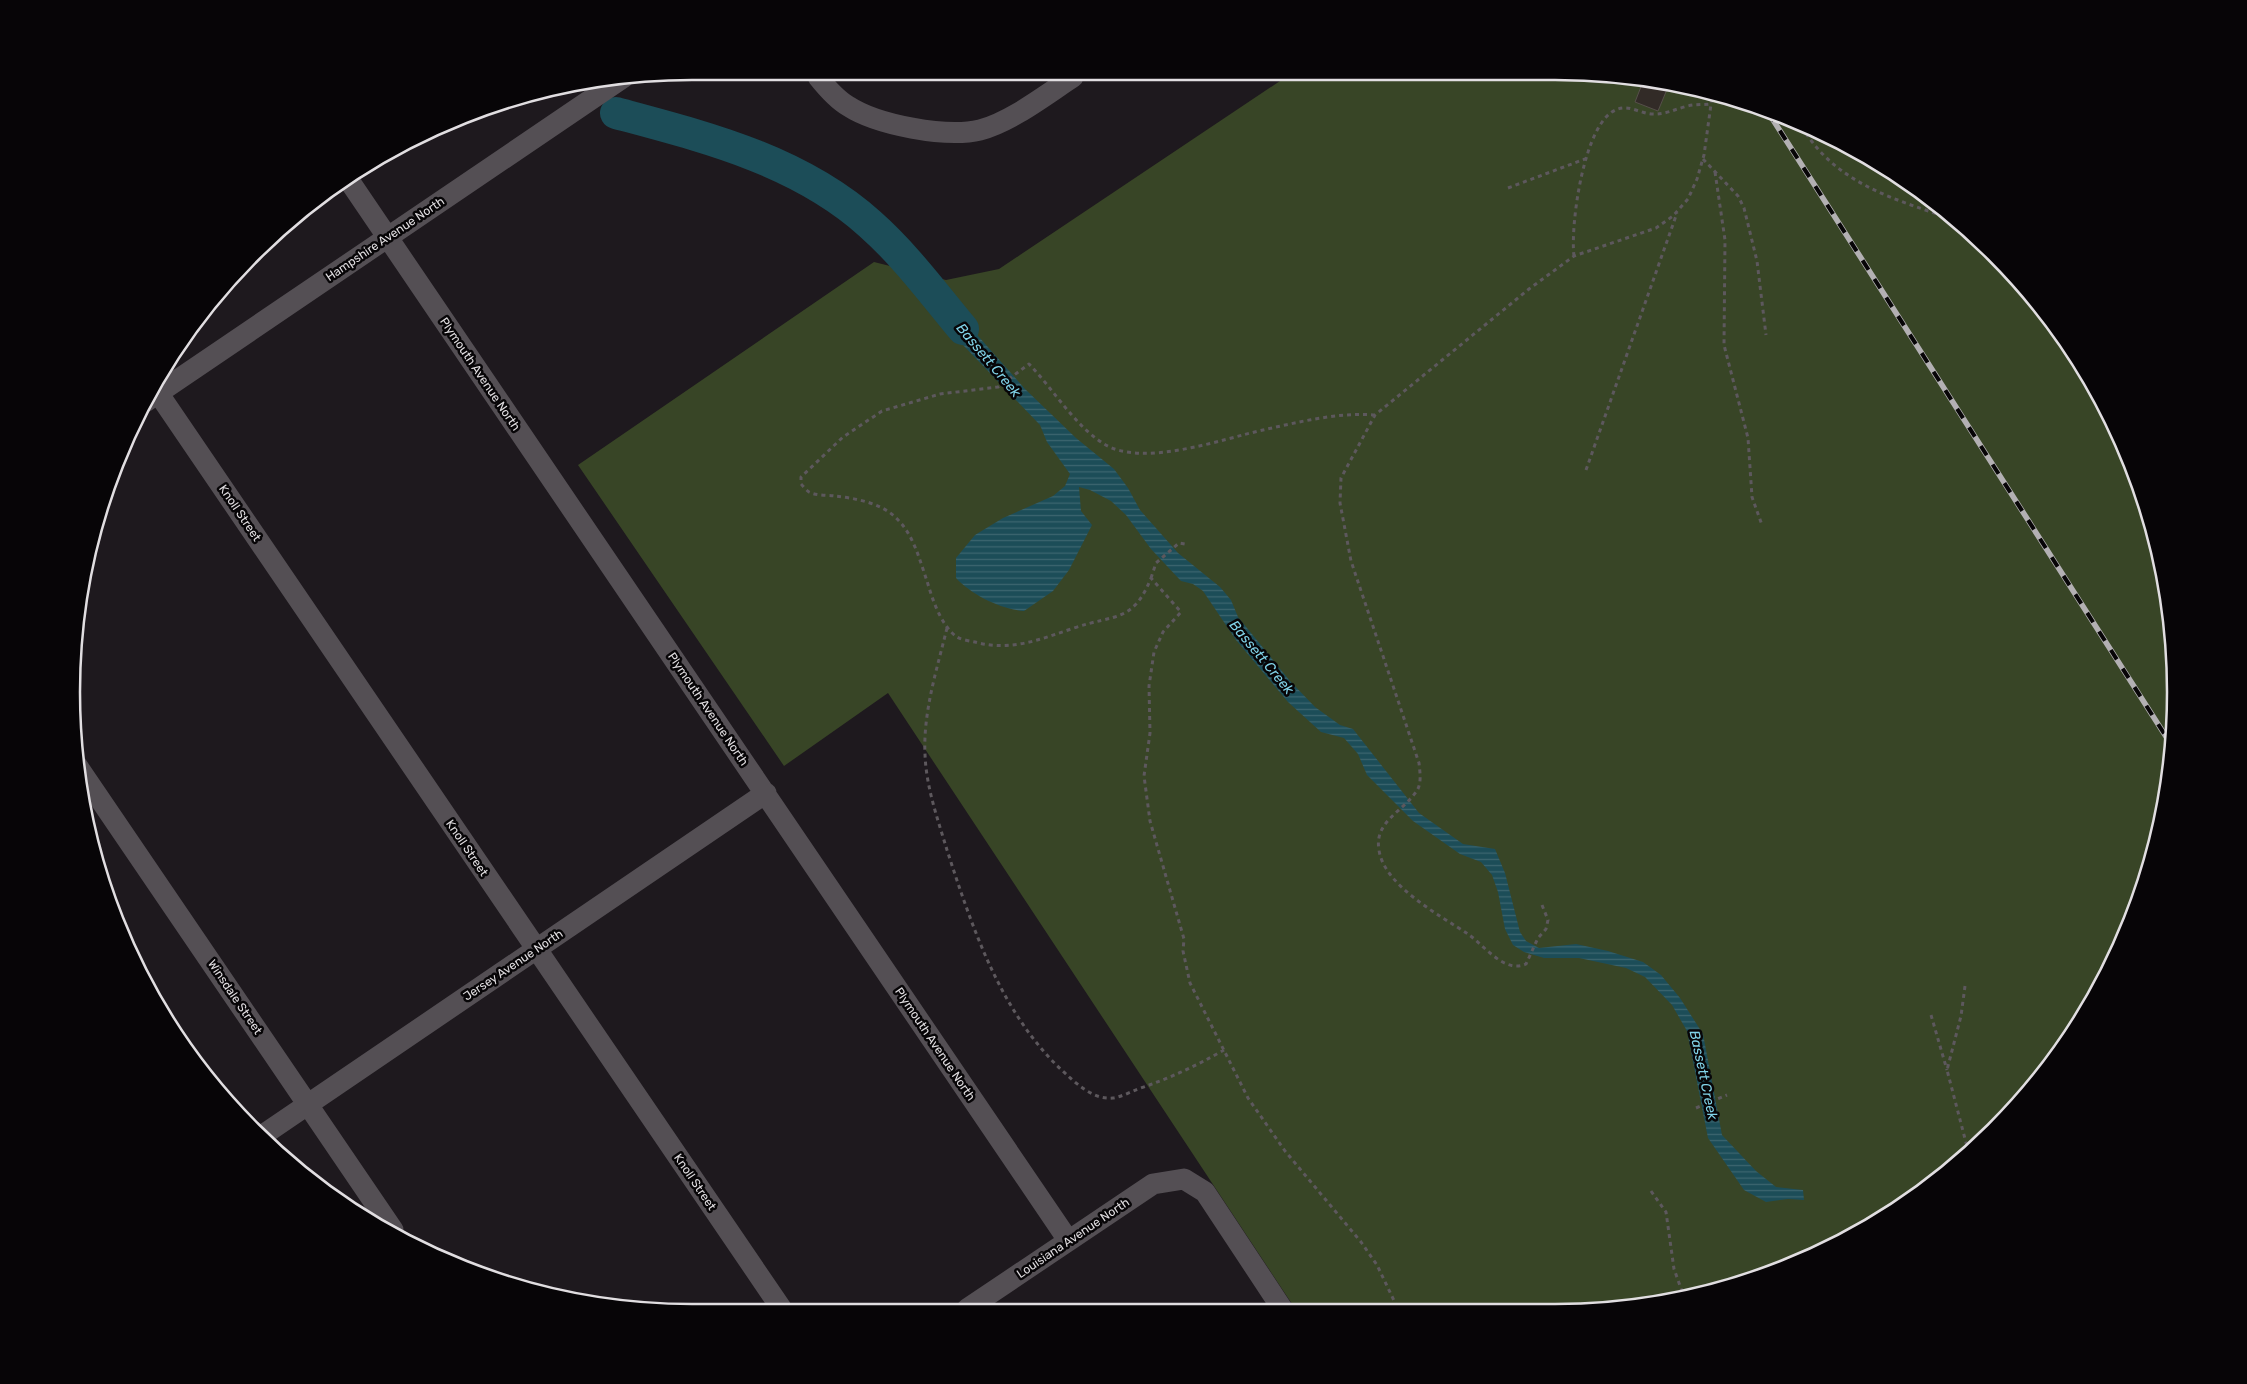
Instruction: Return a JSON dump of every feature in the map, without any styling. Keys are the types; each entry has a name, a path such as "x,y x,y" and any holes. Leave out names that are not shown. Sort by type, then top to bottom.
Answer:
{"street":[{"path":"820,80 848,106 914,129 948,133 981,130 1026,108 1068,80"},
{"name":"Hampshire Avenue North","path":"161,388 388,238 612,85"},
{"name":"Plymouth Avenue North","path":"351,184 1068,1240"},
{"name":"Knoll Street","path":"155,399 537,950 778,1304"},
{"name":"Winsdale Street","path":"86,779 388,1223"},
{"name":"Jersey Avenue North","path":"267,1132 766,794"},
{"name":"Louisiana Avenue North","path":"973,1304 1153,1184 1184,1179 1205,1192 1279,1304"}],"path":[{"path":"1542,905 1548,920 1546,929 1538,938 1530,959 1522,965 1512,965 1500,960 1467,934 1425,907 1397,881 1384,863 1379,851 1379,838 1384,824 1416,792 1420,781 1419,763 1351,561 1343,528 1340,503 1341,478 1375,415 1529,289 1574,256 1656,228 1678,210 1688,199 1703,159 1711,101"},
{"path":"1574,256 1572,239 1585,159 1598,129 1609,113 1619,108 1650,114 1664,114 1689,106 1711,104"},
{"path":"1808,135 1836,168 1858,182 1876,192 1938,214"},
{"path":"1508,188 1585,159"},
{"path":"1703,159 1738,196 1744,208 1757,261 1766,335"},
{"path":"1715,172 1725,240 1724,345 1748,438 1752,497 1762,525"},
{"path":"1586,470 1678,210"},
{"path":"1185,544 1179,543 1156,564 1145,594 1133,609 1118,617 1094,621 1037,642 1002,646 981,644 958,637 948,627 927,583 919,556 906,529 896,517 885,508 855,499 809,492 801,484 801,477 843,437 882,411 940,394 998,387 1029,364 1084,428 1106,445 1130,452 1160,452 1204,445 1262,430 1355,413 1375,415"},
{"path":"1151,578 1181,612 1163,632 1154,652 1149,686 1150,733 1144,776 1148,806 1184,939 1183,951 1190,983 1248,1098 1285,1151 1361,1242 1377,1265 1396,1304"},
{"path":"948,627 929,702 925,755 934,807 972,926 994,974 1020,1019 1056,1065 1082,1088 1098,1096 1113,1098 1186,1072 1224,1050"},
{"path":"1947,1070 1962,1016 1965,986"},
{"path":"1931,1015 1967,1145"},
{"path":"1696,1108 1727,1095"},
{"path":"1651,1191 1666,1212 1674,1269 1682,1290"}],"green space":[{"path":"1282,80 1595,81 1635,85 1674,92 1752,112 1826,143 1895,183 1928,206 1988,259 2015,288 2041,319 2085,386 2104,421 2135,495 2155,573 2162,612 2166,652 2166,732 2162,772 2146,850 2135,889 2104,963 2064,1032 2041,1065 1988,1125 1928,1178 1861,1222 1826,1241 1752,1272 1674,1292 1635,1299 1595,1303 1292,1304 888,693 784,766 578,465 874,262 946,280 999,269"}],"water":[{"path":"947,288 971,328 1025,389 1076,438 1114,469 1128,488 1140,510 1178,553 1220,587 1231,600 1238,617 1290,681 1315,707 1340,725 1353,729 1419,813 1463,844 1495,849 1505,873 1520,932 1526,941 1539,948 1576,944 1608,951 1643,962 1661,975 1680,998 1703,1034 1722,1135 1756,1171 1776,1187 1803,1190 1804,1200 1788,1199 1766,1202 1744,1190 1708,1138 1687,1031 1672,1005 1645,977 1626,968 1579,958 1544,958 1524,952 1513,945 1505,929 1498,892 1492,875 1481,862 1460,854 1413,821 1367,775 1358,754 1344,738 1321,732 1288,702 1236,640 1203,591 1193,584 1181,581 1151,549 1126,515 1111,501 1090,490 1079,487 1081,511 1092,525 1069,570 1053,591 1024,611 1015,610 987,600 970,590 956,578 956,558 975,535 1003,518 1053,496 1065,486 1070,474 1047,442 1040,425 963,345 929,298"}],"building":[{"path":"1641,86 1666,91 1658,111 1635,102"}],"waterway":[{"name":"Bassett Creek","path":"616,113 683,131 750,153 813,183 842,202 883,236 963,329"}],"railway":[{"path":"1774,121 2166,736"}]}
